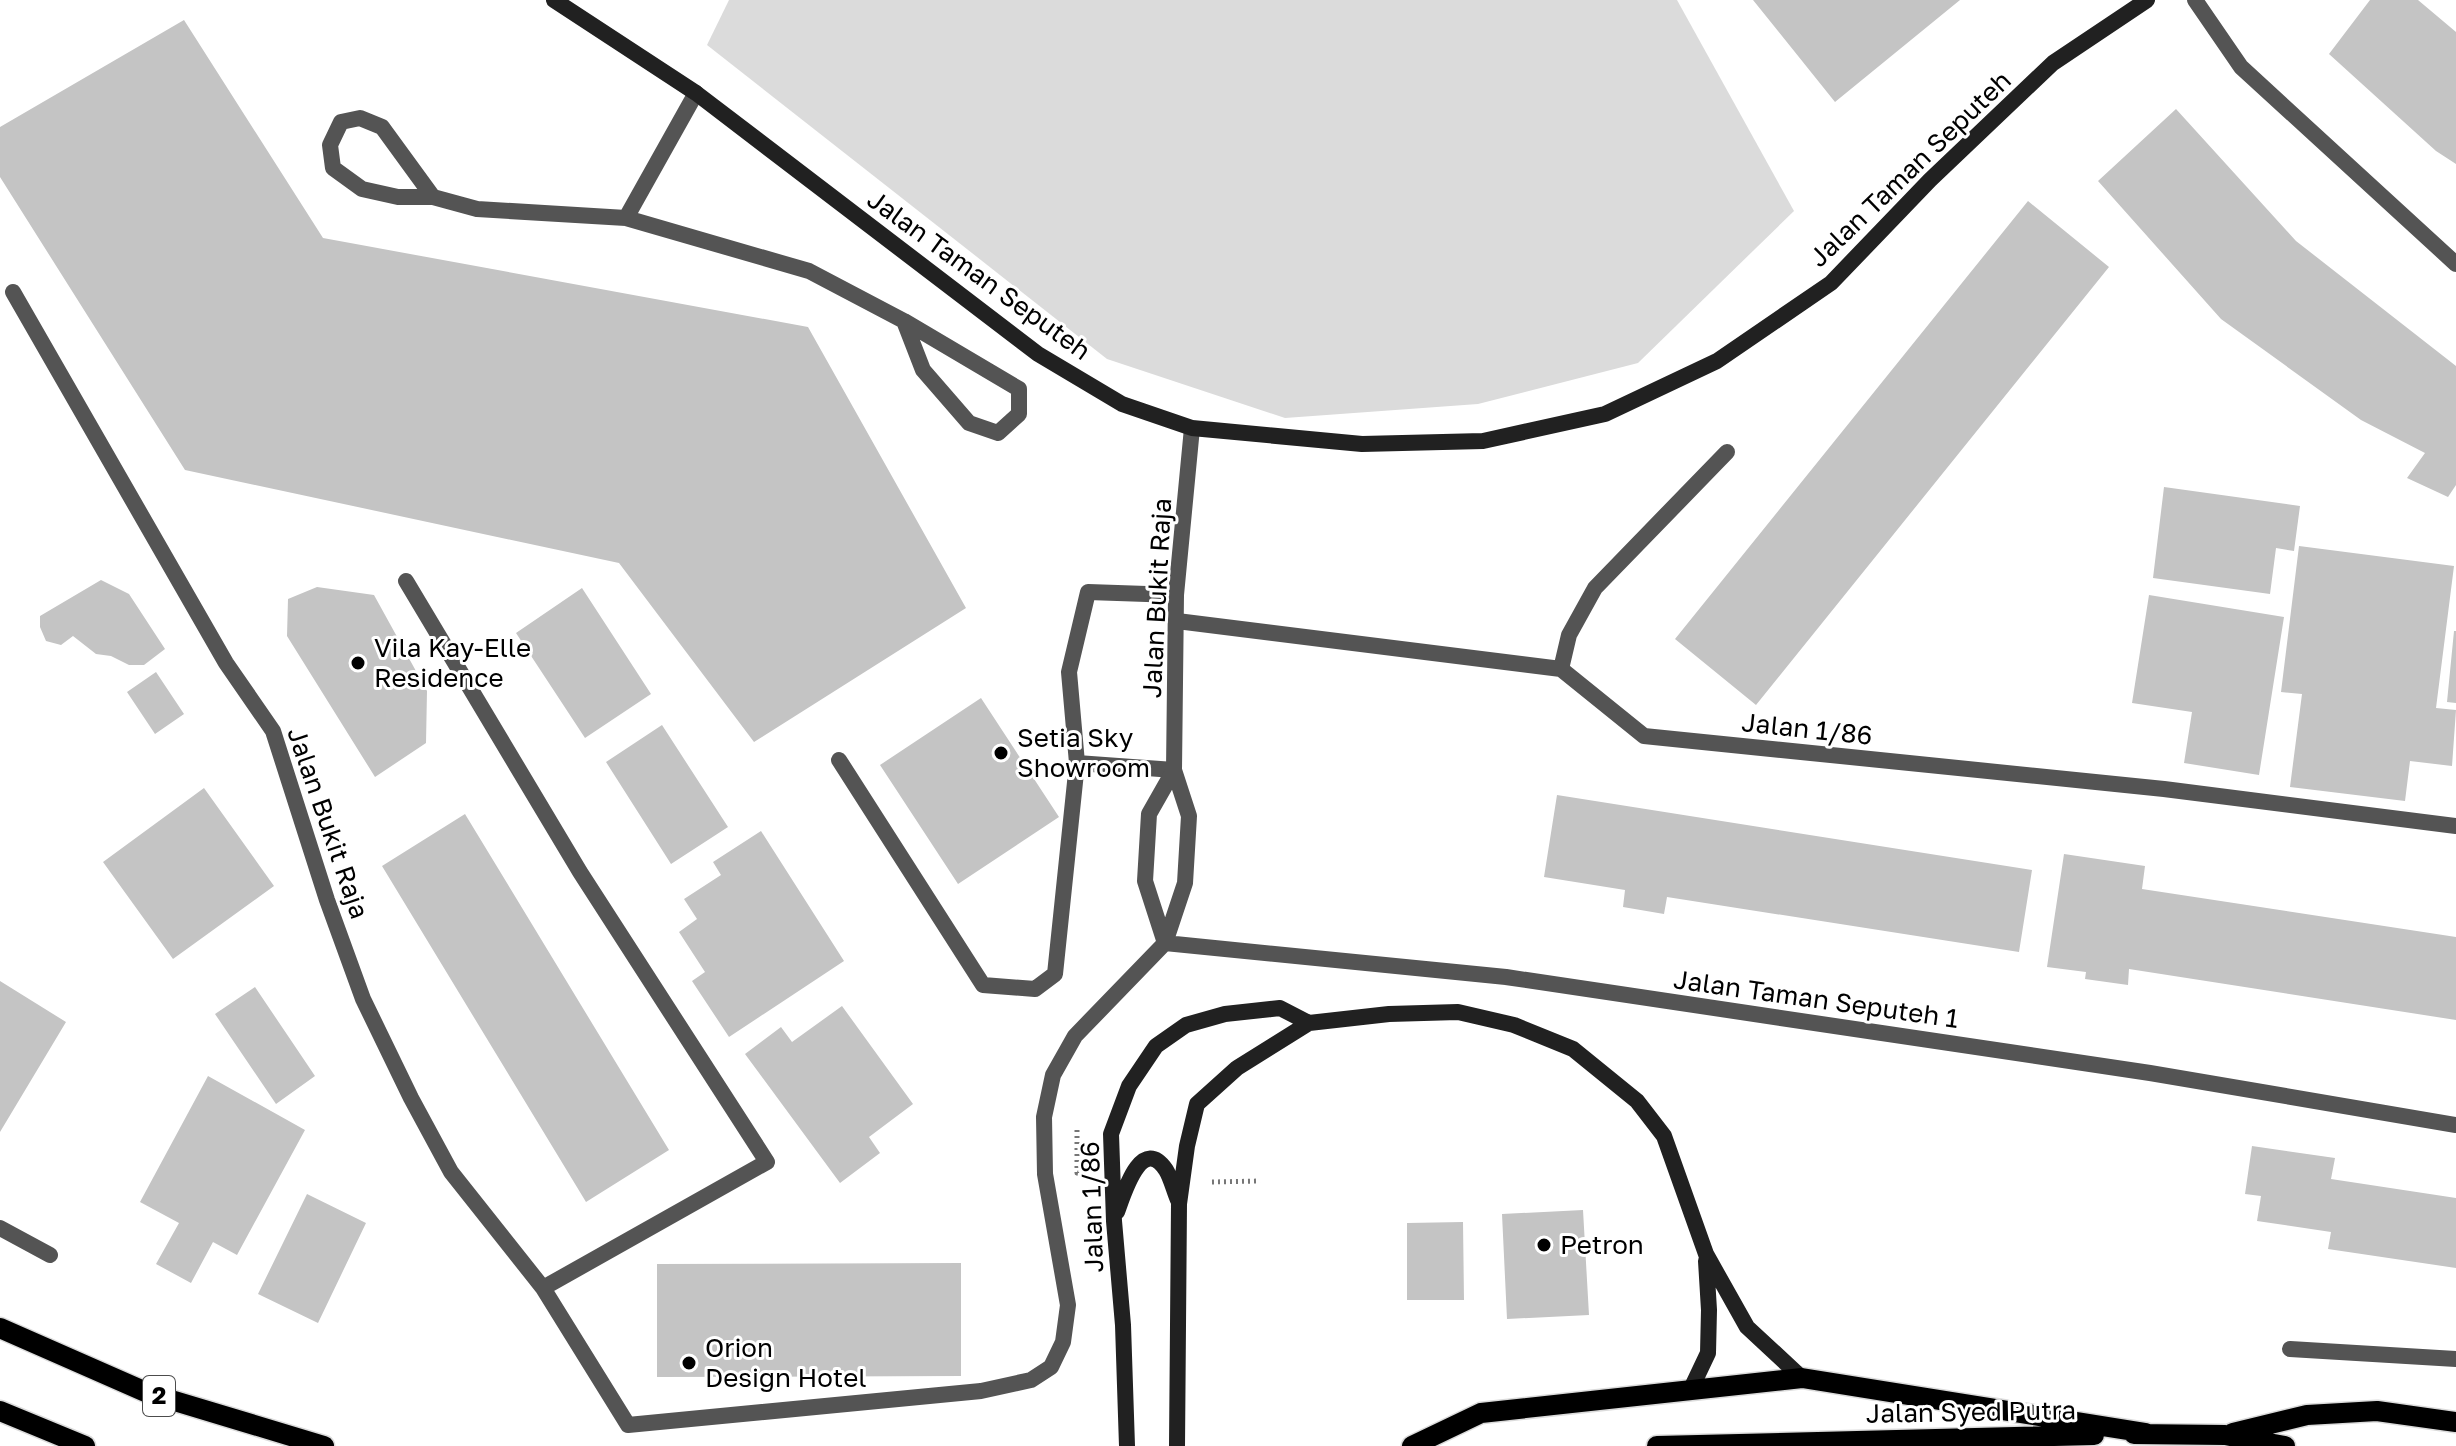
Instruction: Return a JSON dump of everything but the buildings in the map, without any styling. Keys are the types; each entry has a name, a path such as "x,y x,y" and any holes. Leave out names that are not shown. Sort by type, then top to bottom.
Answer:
{"main road":[{"name":"2","path":"0,1328 148,1393 324,1446"},
{"path":"1412,1446 1481,1413 1802,1378 2146,1433"},
{"path":"0,1411 85,1446"},
{"path":"2225,1435 2307,1415 2377,1411 2456,1422"},
{"name":"Jalan Syed Putra","path":"1657,1446 2146,1433 2225,1435 2285,1446"}],"street":[{"name":"Jalan Taman Seputeh","path":"554,0 696,93 1038,354 1122,404 1192,428 1362,444 1483,441 1605,414 1717,361 1831,283 1930,180 2053,63 2147,0"},
{"path":"2195,0 2241,67 2456,264"},
{"path":"626,218 696,93"},
{"path":"433,197 382,127 360,118 341,122 330,145 333,168 362,189 398,197 433,197 477,209 626,218 809,271 904,321 1019,389 1019,414 998,433 969,423 923,370 904,321"},
{"name":"Jalan Bukit Raja","path":"13,292 226,663 273,731 327,900 363,999 451,1172 543,1288 628,1425 981,1391 1031,1380 1051,1367 1063,1342 1068,1305 1045,1174 1044,1117 1053,1075 1075,1036 1165,943 1185,883 1189,816 1174,770 1176,595 1192,428"},
{"path":"1177,621 1561,669 1569,635 1595,588 1727,452"},
{"path":"406,581 580,872 767,1162 543,1288"},
{"path":"839,760 983,985 1035,989 1055,974 1077,763 1069,672 1088,592 1176,595"},
{"name":"Jalan 1/86","path":"1561,669 1644,736 2164,789 2456,826"},
{"path":"1077,763 1174,770"},
{"name":"Jalan Bukit Raja","path":"1165,943 1145,881 1149,814 1174,770"},
{"name":"Jalan Taman Seputeh 1","path":"1165,943 1506,977 2150,1073 2456,1125"},
{"name":"Jalan 1/86","path":"1127,1446 1111,1134 1129,1086 1156,1046 1186,1025 1251,1009 1280,1008 1309,1023"},
{"name":"Jalan 1/86","path":"1177,1446 1179,1204 1187,1146 1197,1104 1237,1068 1309,1023 1389,1014 1458,1012 1514,1025 1573,1049 1637,1101 1664,1136 1706,1254 1747,1327 1802,1378"},
{"path":"1114,1221 1132,1172 1138,1164 1147,1160 1158,1162 1166,1170 1179,1204"},
{"path":"0,1228 50,1255"},
{"name":"Jalan 1/86","path":"1690,1391 1708,1353 1706,1254"},
{"path":"2290,1349 2456,1359"}],"path":[{"path":"1077,1130 1077,1173 1097,1176"},
{"path":"1212,1182 1260,1181"}],"shaded area":[{"path":"729,0 1677,0 1794,211 1638,363 1478,404 1285,418 1107,359 707,45"}],"place":[{"name":"Vila Kay-Elle Residence","path":"358,663"},
{"name":"Setia Sky Showroom","path":"1001,753"},
{"name":"Petron","path":"1544,1245"},
{"name":"Orion Design Hotel","path":"689,1363"}]}
